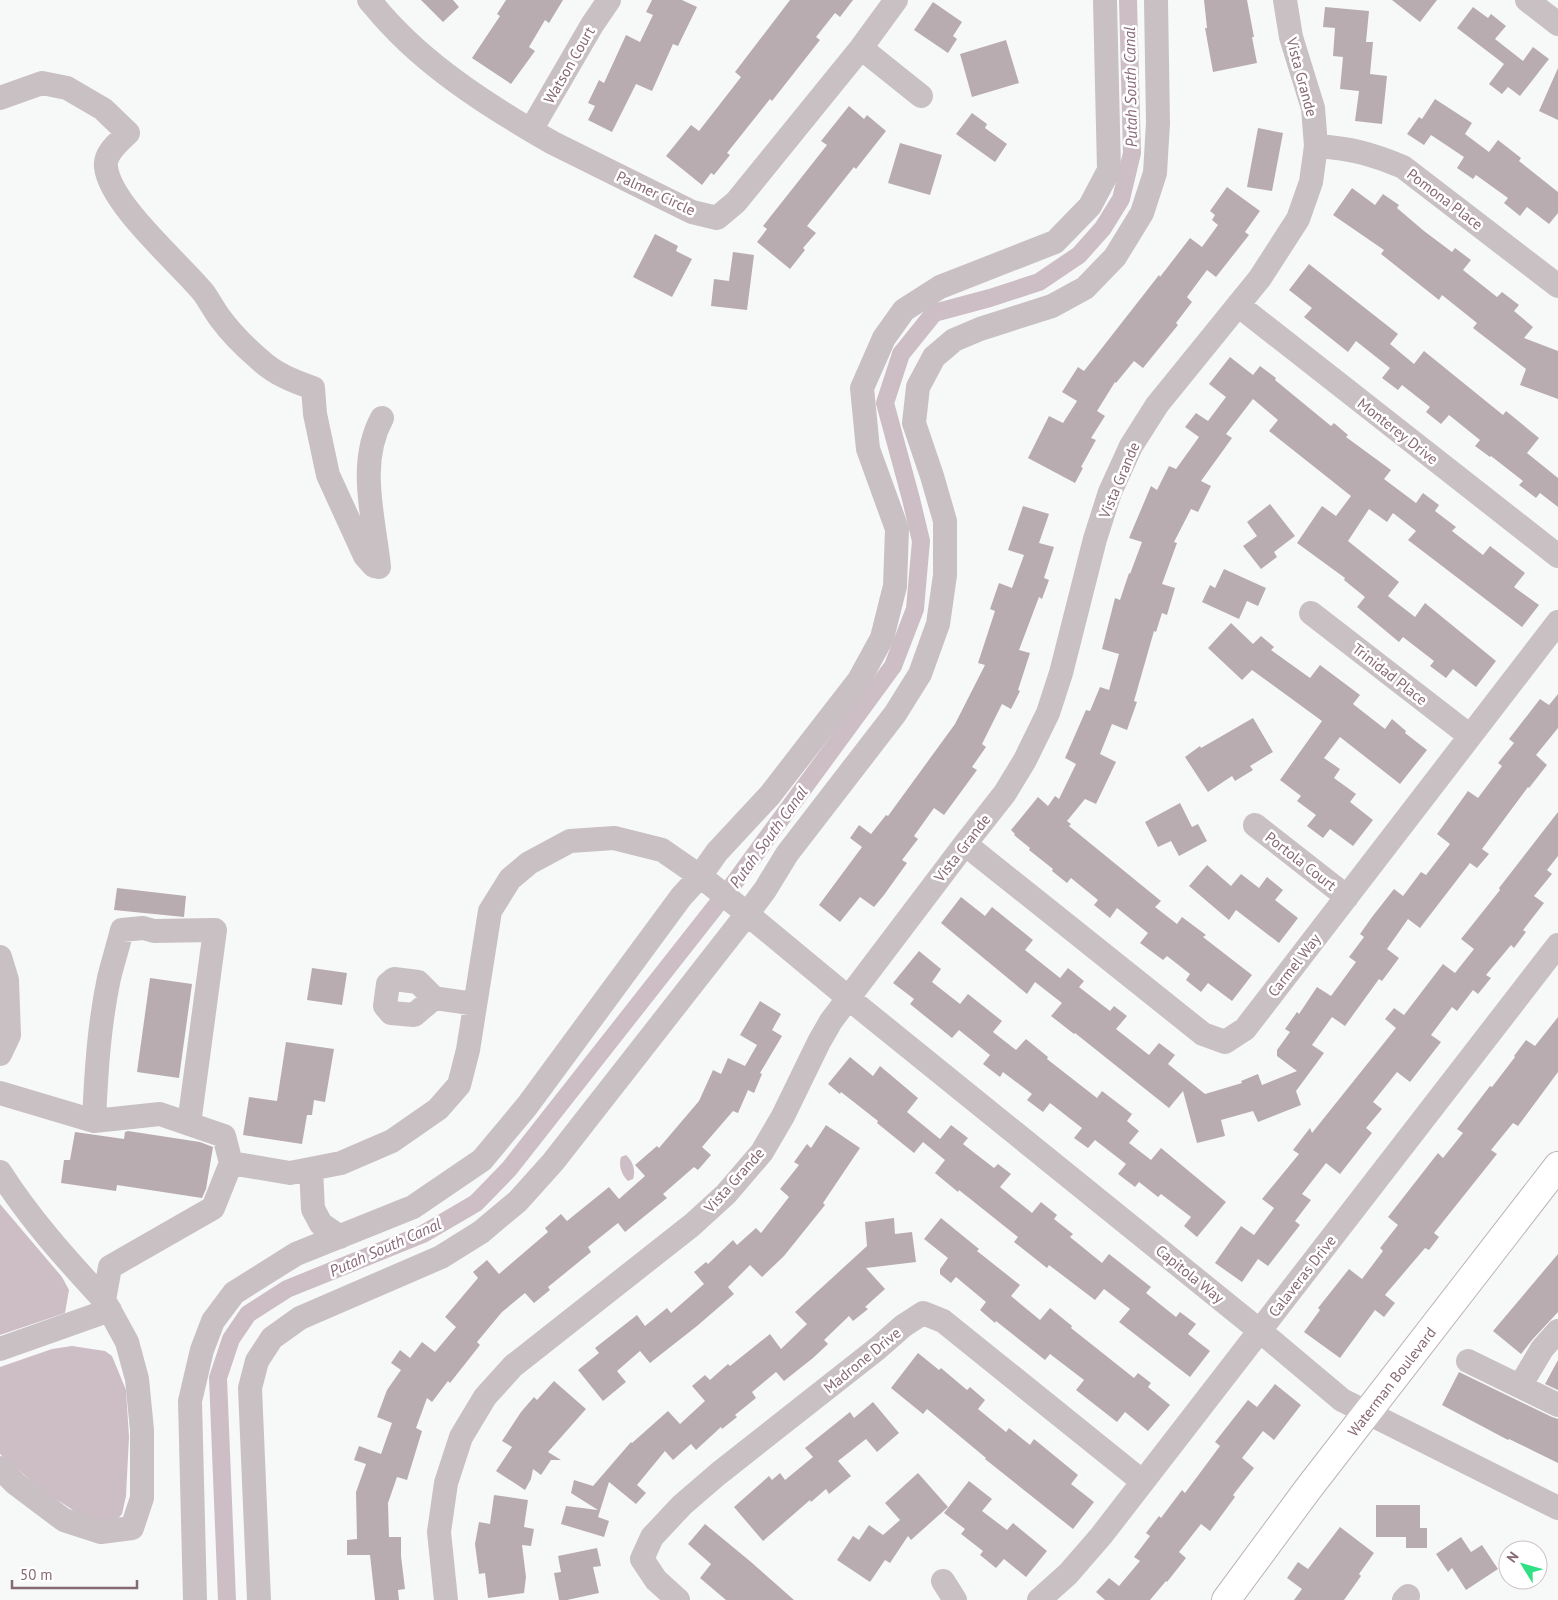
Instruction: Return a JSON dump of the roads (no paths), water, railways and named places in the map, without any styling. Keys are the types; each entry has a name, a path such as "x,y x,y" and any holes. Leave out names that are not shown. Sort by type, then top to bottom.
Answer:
{"main road":[{"name":"Waterman Boulevard","path":"1226,1600 1367,1413 1558,1166"}],"street":[{"name":"Palmer Circle","path":"369,0 392,26 438,68 530,130 692,212 717,218 736,202 860,48 896,0"},
{"name":"Watson Court","path":"530,130 592,25 609,0"},
{"path":"195,1600 190,1401 202,1350 213,1321 234,1293 296,1254 413,1207 482,1160 527,1106 681,897 702,877 717,852 770,795 859,680 882,638 895,586 896,529 868,449 862,388 884,338 904,310 940,286 1055,242 1090,206 1109,170 1106,0"},
{"path":"259,1600 250,1388 257,1361 272,1338 300,1318 441,1257 481,1232 518,1201 553,1162 744,911 765,890 787,854 895,714 920,674 938,624 945,576 945,521 914,423 918,387 934,357 954,340 980,329 1052,306 1085,288 1115,256 1142,213 1155,173 1158,123 1156,0"},
{"name":"Vista Grande","path":"446,1600 439,1532 446,1484 461,1438 485,1397 513,1366 692,1225 726,1194 762,1152 783,1116 819,1042 849,998 1005,793 1025,760 1048,713 1061,673 1095,539 1110,492 1131,446 1157,406 1260,278 1298,219 1311,182 1316,146 1313,108 1291,37 1285,0"},
{"path":"1527,0 1558,24"},
{"path":"860,48 922,96"},
{"path":"0,98 42,83 67,88 103,109 128,132 108,154 105,165 113,191 154,241 204,294 219,317 260,360 280,376 319,382 315,414 328,475 365,556 374,566 379,567 368,489 369,458 375,431 382,418"},
{"name":"Pomona Place","path":"1316,146 1339,147 1374,154 1403,166 1558,286"},
{"name":"Monterey Drive","path":"1238,305 1558,556"},
{"name":"Trinidad Place","path":"1311,613 1470,736"},
{"name":"Carmel Way","path":"965,844 1204,1034 1225,1042 1245,1029 1558,622"},
{"name":"Portola Court","path":"1255,825 1346,897"},
{"name":"Capitola Way","path":"231,1163 290,1173 341,1163 392,1141 438,1109 459,1085 468,1050 490,911 510,879 529,863 570,841 614,838 662,850 702,877 1260,1331 1342,1400 1558,1508"},
{"path":"94,1122 100,1032 109,979 122,930 143,928 154,931 214,930 189,1124"},
{"name":"Calaveras Drive","path":"1039,1600 1068,1574 1102,1536 1558,945"},
{"path":"0,957 7,980 9,1035 0,1054"},
{"path":"434,998 475,1004"},
{"path":"0,1093 94,1122 160,1114 224,1136 231,1163 214,1208 110,1267 107,1305"},
{"path":"311,1169 313,1208 321,1224 340,1236"},
{"path":"0,1172 19,1202 107,1305 127,1342 137,1379 142,1430 142,1498 132,1528 101,1532 64,1520 16,1484 0,1468"},
{"path":"0,1349 107,1305"},
{"name":"Madrone Drive","path":"678,1600 656,1580 642,1559 652,1537 682,1505 718,1474 878,1348 903,1326 923,1313 943,1321 1143,1482"},
{"path":"1520,1386 1542,1349 1558,1332"},
{"path":"1468,1361 1558,1405"}],"waterway":[{"name":"Putah South Canal","path":"227,1600 218,1378 231,1339 248,1314 287,1289 423,1234 476,1203 509,1169 734,883 893,666 915,609 921,541 885,403 901,354 934,313 1039,282 1079,255 1103,228 1121,199 1132,153 1128,0"}]}
